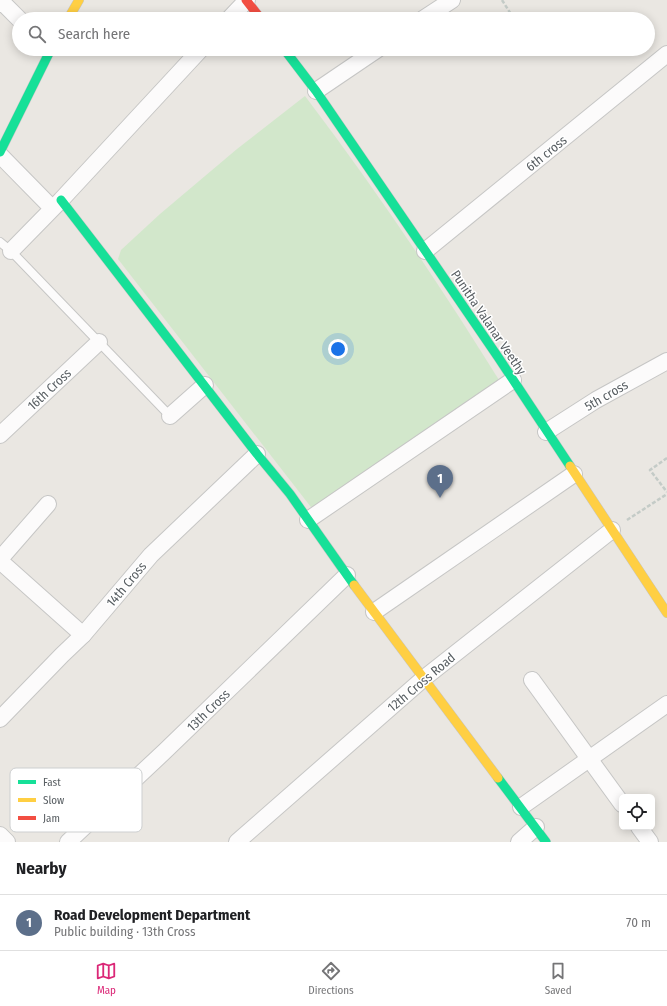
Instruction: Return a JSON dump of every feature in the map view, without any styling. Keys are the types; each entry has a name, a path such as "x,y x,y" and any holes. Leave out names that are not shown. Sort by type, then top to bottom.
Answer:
{"street":[{"path":"0,0 12,12"},
{"path":"72,12 78,0"},
{"path":"235,12 246,0 255,12"},
{"path":"434,12 452,0"},
{"name":"6th cross","path":"425,251 667,54"},
{"path":"48,56 0,154 57,204 205,385 256,454 290,494 423,679 546,842"},
{"path":"6,246 57,204 194,56"},
{"name":"Punitha Valanar Veethy","path":"289,56 316,91 513,380 667,613"},
{"path":"316,91 368,56"},
{"name":"16th Cross","path":"0,436 99,342"},
{"name":"5th cross","path":"546,432 596,400 667,360"},
{"path":"308,520 513,380"},
{"path":"170,416 205,385"},
{"name":"14th Cross","path":"0,719 83,635 151,555 256,454"},
{"path":"374,612 574,474"},
{"path":"48,504 0,560 83,635"},
{"name":"12th Cross Road","path":"237,842 423,679 612,530"},
{"name":"13th Cross","path":"142,773 347,575"},
{"path":"532,680 619,800"},
{"path":"521,807 667,704"},
{"path":"519,842 536,827"},
{"path":"641,830 650,842"},
{"name":"13th Cross","path":"68,842 79,832"},
{"path":"0,835 7,842"}],"lane":[{"path":"6,246 170,416"}],"path":[{"path":"502,0 510,12"},
{"path":"612,530 667,493 650,470 667,458"}],"green space":[{"path":"305,96 405,235 499,380 490,390 314,511 118,259 121,250 160,214 237,149"}],"traffic: fast":[{"path":"0,152 48,56"},
{"path":"289,56 316,91 498,357 570,466"},
{"path":"61,200 257,454 290,494 354,585"},
{"path":"498,778 546,842"}],"traffic: slow":[{"path":"72,12 79,0"},
{"path":"570,466 667,613"},
{"path":"354,585 498,778"}],"traffic: jam":[{"path":"246,0 255,12"}],"place":[{"name":"Road Development Department","path":"440,498"}]}
